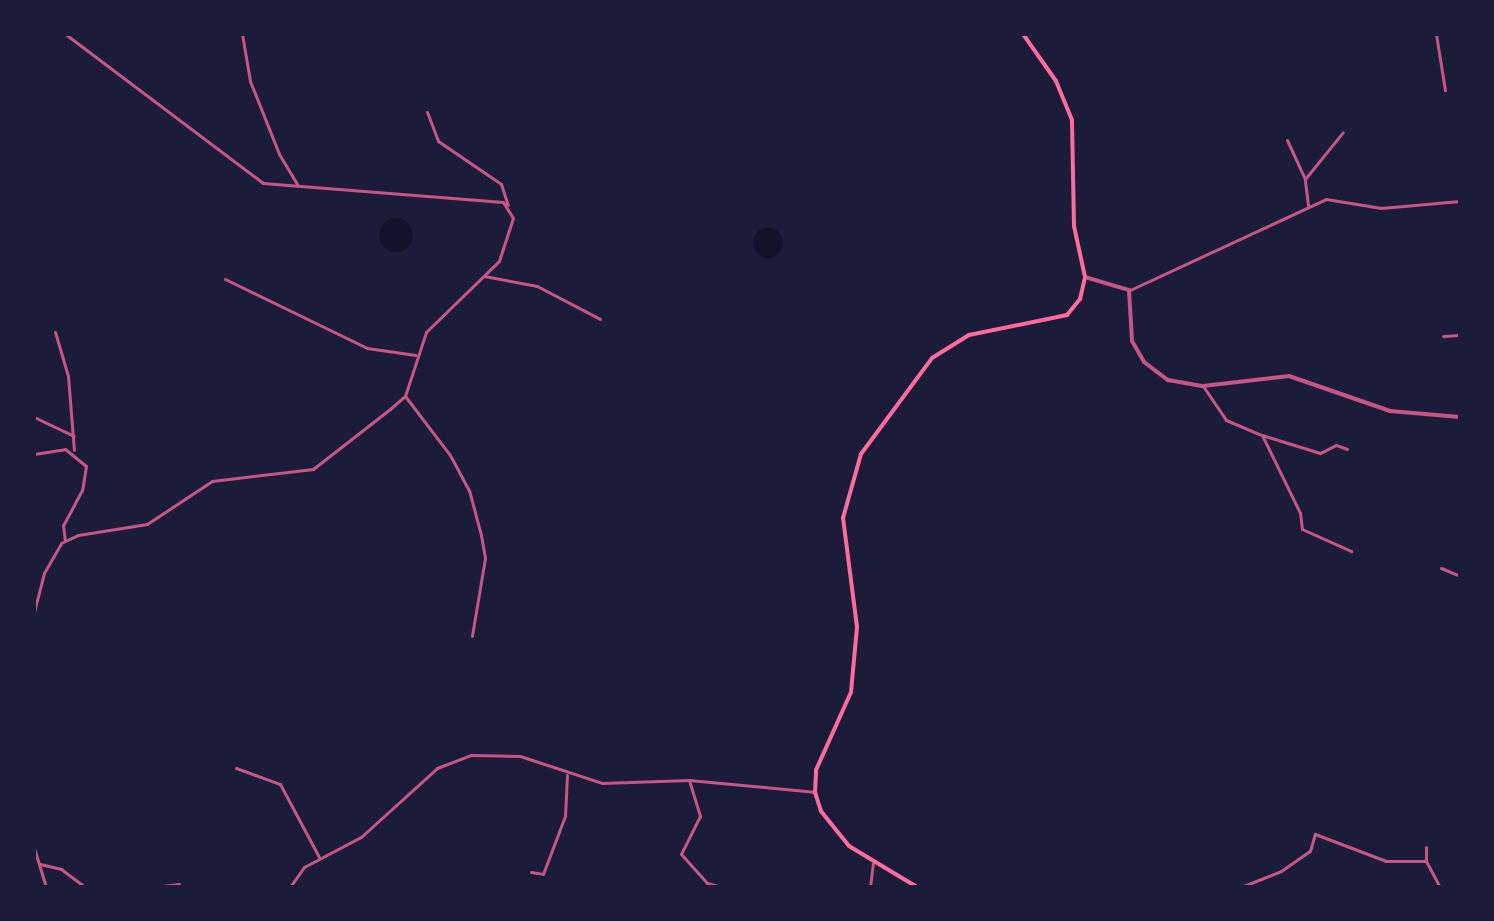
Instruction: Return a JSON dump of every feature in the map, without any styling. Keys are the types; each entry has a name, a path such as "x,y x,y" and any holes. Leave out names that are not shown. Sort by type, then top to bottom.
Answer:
{"main road":[{"path":"917,887 873,863 832,828 815,792 816,770 851,692 857,627 843,518 861,454 932,358 969,335 1067,315 1080,299 1085,277 1074,226 1072,120 1056,81 1023,34"}],"street":[{"path":"65,34 263,183 508,205"},
{"path":"242,34 250,81 279,154 297,184"},
{"path":"1436,34 1445,90"},
{"path":"65,541 147,524 212,481 313,469 405,396 415,355 436,319 484,276 508,241 513,218 501,184 438,141 427,112"},
{"path":"1305,179 1343,132"},
{"path":"1287,140 1305,179 1308,205"},
{"path":"1085,277 1129,290 1326,199 1381,208 1460,201"},
{"path":"484,276 537,286 600,319"},
{"path":"225,279 367,348 415,355"},
{"path":"1129,290 1128,324 1138,354 1168,380 1203,386 1289,376 1390,411 1460,417"},
{"path":"34,612 44,573 65,541 63,525 87,478 86,466 74,452 75,436 66,365 55,332"},
{"path":"1443,336 1460,335"},
{"path":"1203,386 1226,420 1315,452 1336,445 1347,449"},
{"path":"405,396 450,455 469,490 485,558 472,636"},
{"path":"34,417 75,436"},
{"path":"1262,435 1300,513 1302,529 1351,551"},
{"path":"34,454 74,452"},
{"path":"1441,568 1460,576"},
{"path":"34,690 34,719"},
{"path":"290,887 319,857 361,837 437,768 471,755 520,756 567,775 602,783 689,780 815,792"},
{"path":"236,768 280,784 319,857"},
{"path":"531,872 543,874 565,816 567,775"},
{"path":"689,780 701,809 681,854 707,883 722,887"},
{"path":"1241,887 1281,871 1310,851 1315,834 1386,861 1426,861"},
{"path":"1426,847 1426,861 1440,887"},
{"path":"34,848 46,887"},
{"path":"870,887 873,863"},
{"path":"40,864 61,869 85,887"},
{"path":"155,887 179,884"}],"shaded area":[{"path":"396,218 408,223 413,235 408,247 396,252 384,247 379,235 384,223"},
{"path":"768,228 779,232 783,243 779,254 768,258 757,254 753,243 757,232"}]}
